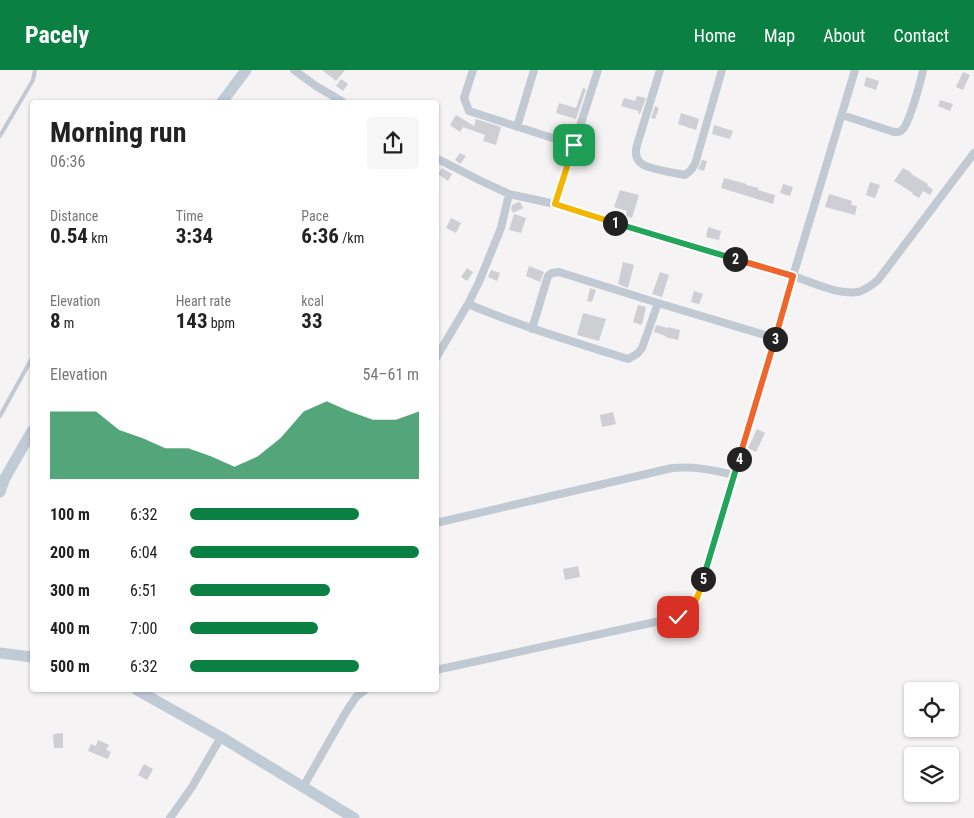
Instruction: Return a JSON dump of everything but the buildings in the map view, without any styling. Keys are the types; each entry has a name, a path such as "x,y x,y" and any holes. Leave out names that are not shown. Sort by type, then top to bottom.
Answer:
{"street":[{"path":"224,100 246,70"},
{"path":"294,70 340,100"},
{"path":"473,70 464,98 469,111 574,145"},
{"path":"517,126 534,70"},
{"path":"555,204 598,70"},
{"path":"660,70 637,145 636,157 644,165 685,174 695,164 722,70"},
{"path":"439,669 678,617 684,615 695,603 702,585 854,70"},
{"path":"842,115 894,132 901,131 911,111 923,70"},
{"path":"439,159 510,194 555,204 838,290 857,292 878,280 974,154"},
{"path":"439,353 468,304 478,282 501,228 510,194"},
{"path":"532,329 548,276 559,272 775,338"},
{"path":"468,304 532,329 628,358 637,354 642,348 658,303"},
{"path":"0,492 3,477 30,437"},
{"path":"439,522 672,468 695,467 734,475"},
{"path":"0,653 30,657"},
{"path":"141,692 221,737 354,818"},
{"path":"303,787 346,712 356,697 362,692"},
{"path":"170,818 192,787 221,737"}],"lane":[{"path":"0,136 33,80 35,70"},
{"path":"0,416 30,362"}],"route":[{"path":"574,145 555,204 793,276 702,585 695,603 684,615 678,617"}]}
